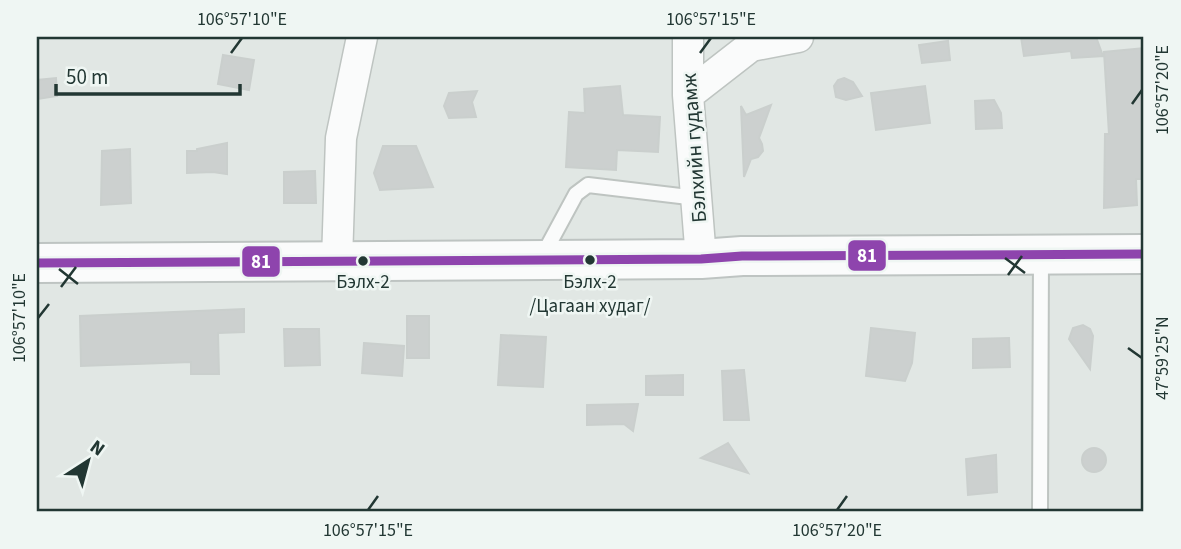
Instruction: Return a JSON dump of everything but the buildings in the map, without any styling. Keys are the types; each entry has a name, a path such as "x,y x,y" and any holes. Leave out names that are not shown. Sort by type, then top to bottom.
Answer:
{"main road":[{"path":"37,262 1144,254"}],"street":[{"path":"337,261 341,138 362,37"},
{"name":"Бэлхийн гудамж","path":"688,37 688,95 701,258"},
{"path":"688,95 751,46 798,37"}],"lane":[{"path":"541,260 576,194 588,185 697,198"},
{"path":"1040,512 1041,255"}],"transit line":[{"name":"81","path":"37,263 1144,254"}],"place":[{"name":"Бэлх-2 /Цагаан худаг/","path":"590,260"},
{"name":"Бэлх-2","path":"363,261"}]}
